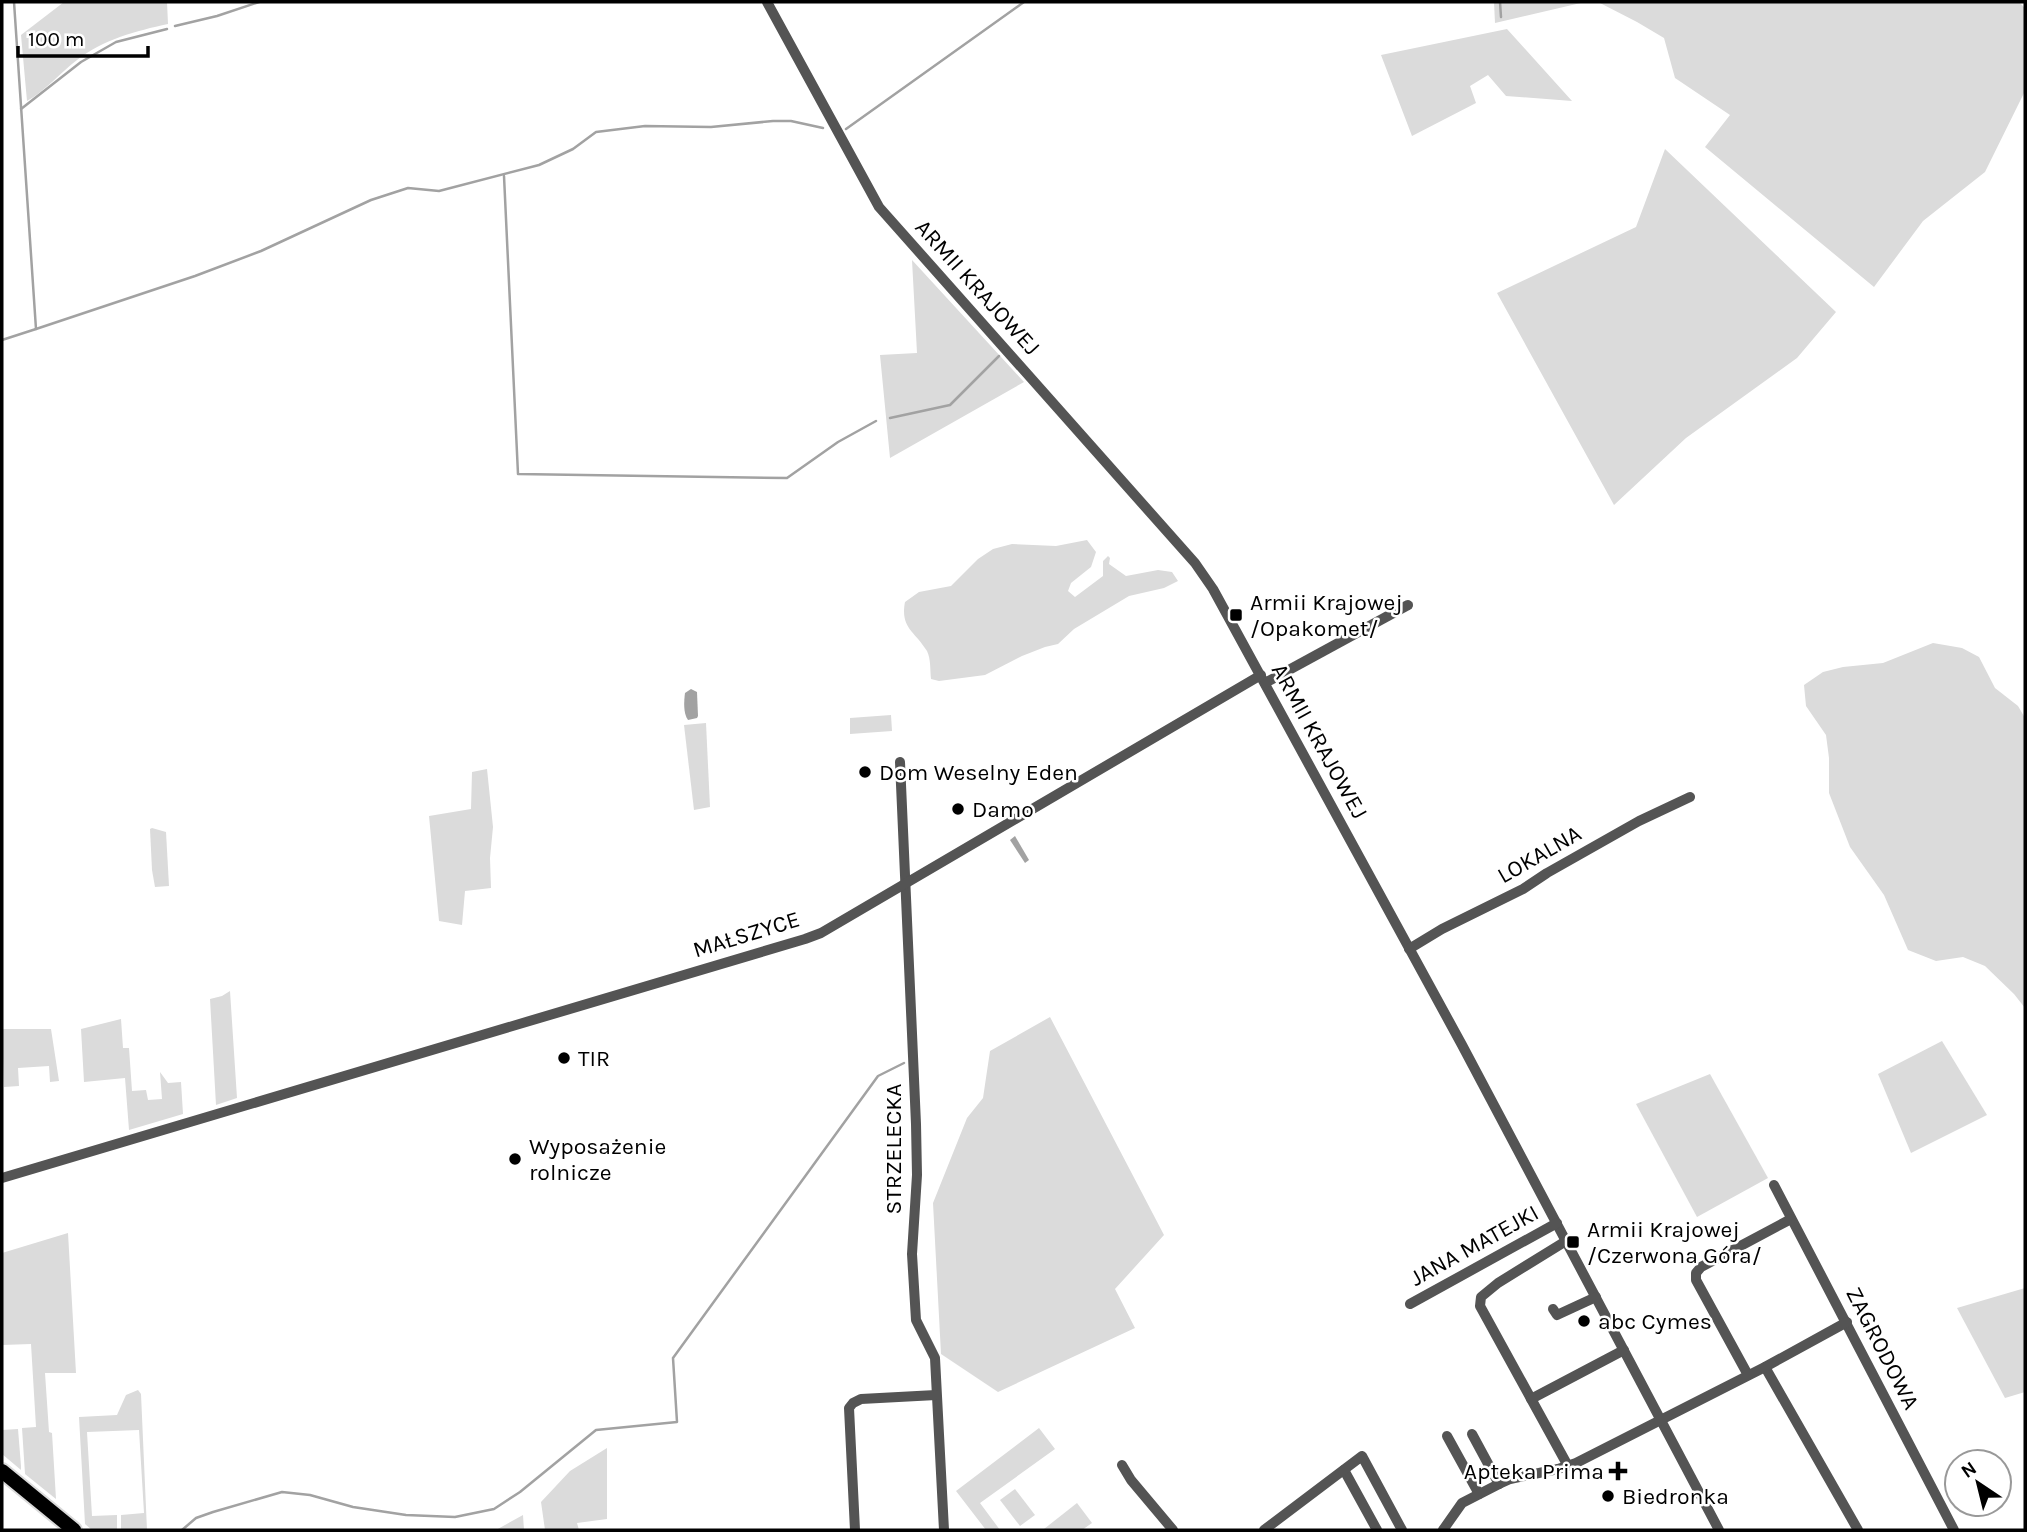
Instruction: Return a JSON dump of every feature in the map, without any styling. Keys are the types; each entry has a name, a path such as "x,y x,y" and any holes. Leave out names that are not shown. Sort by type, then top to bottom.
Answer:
{"main road":[{"path":"2,1471 74,1530"}],"street":[{"name":"ARMII KRAJOWEJ","path":"766,2 870,193 889,219 1204,575 1557,1223 1719,1530"},
{"name":"MAŁSZYCE","path":"2,1178 821,933 1263,679 1408,605"},
{"name":"STRZELECKA","path":"900,762 917,1175 912,1254 916,1320 935,1358 944,1530"},
{"name":"LOKALNA","path":"1409,949 1442,929 1523,889 1639,821 1689,797"},
{"name":"ZAGRODOWA","path":"1774,1185 1954,1530"},
{"path":"1748,1375 1696,1280 1696,1273 1701,1267 1791,1219"},
{"name":"JANA MATEJKI","path":"1410,1304 1557,1223"},
{"path":"1566,1241 1498,1283 1481,1297 1480,1306 1568,1466"},
{"path":"1553,1309 1557,1315 1596,1297"},
{"path":"1443,1530 1462,1503 1499,1483 1568,1466 1765,1367 1847,1322"},
{"path":"1531,1399 1624,1350"},
{"path":"1765,1367 1858,1530"},
{"path":"855,1530 849,1408 861,1399 936,1395"},
{"path":"1472,1434 1499,1483"},
{"path":"1447,1436 1479,1494"},
{"path":"1264,1530 1362,1456 1402,1530"},
{"path":"1122,1465 1131,1480 1173,1530"},
{"path":"1345,1470 1377,1530"}],"shaded area":[{"path":"64,2 167,2 168,24 132,33 98,46 27,101 21,35"},
{"path":"1494,2 1585,2 1495,23"},
{"path":"2019,2 2025,8 2025,91 1985,172 1923,221 1874,287 1705,147 1730,115 1675,78 1664,38 1600,3"},
{"path":"1507,29 1572,101 1506,96 1488,75 1470,86 1476,103 1412,136 1381,55"},
{"path":"1665,149 1836,312 1797,358 1686,438 1614,505 1497,293 1636,227"},
{"path":"912,260 1024,382 890,458 880,355 917,353"},
{"path":"1087,540 1096,552 1091,567 1071,583 1068,591 1075,597 1103,576 1103,561 1108,556 1109,564 1126,576 1158,570 1172,572 1178,581 1164,588 1129,596 1074,629 1058,644 1022,656 985,675 939,681 931,679 927,651 907,624 905,602 919,592 951,586 978,559 993,549 1012,544 1056,546"},
{"path":"1933,643 1962,648 1979,657 1995,688 2018,706 2025,718 2025,1008 1985,966 1963,957 1936,961 1908,950 1884,895 1850,847 1829,793 1826,735 1806,706 1804,685 1823,672 1883,663"},
{"path":"691,689 697,692 698,716 688,720 685,693"},
{"path":"891,715 892,731 850,734 850,718"},
{"path":"706,723 710,807 694,810 684,725"},
{"path":"487,769 493,827 491,888 465,891 462,925 439,921 429,816 471,809 472,772"},
{"path":"152,828 166,832 169,886 155,887 152,870"},
{"path":"1015,836 1029,860 1025,863 1010,840"},
{"path":"230,991 237,1098 216,1105 210,999"},
{"path":"1050,1017 1164,1235 1115,1289 1135,1328 998,1392 941,1354 933,1203 967,1118 983,1098 990,1051"},
{"path":"121,1019 123,1048 129,1048 132,1091 146,1090 148,1100 162,1099 160,1072 168,1083 181,1082 183,1114 129,1130 125,1078 84,1082 81,1029"},
{"path":"2,1029 51,1029 59,1081 50,1082 49,1066 18,1068 19,1086 4,1087"},
{"path":"1942,1041 1987,1115 1911,1153 1878,1074"},
{"path":"1710,1074 1768,1178 1697,1217 1636,1104"},
{"path":"68,1233 76,1373 45,1373 56,1499 25,1474 22,1428 36,1427 31,1344 2,1345 2,1253"},
{"path":"2025,1288 2025,1392 2005,1398 1957,1308"},
{"path":"138,1390 141,1394 147,1530 121,1530 121,1515 144,1513 139,1430 87,1432 92,1516 117,1515 117,1530 92,1530 85,1524 79,1417 117,1415 126,1395"},
{"path":"1039,1428 1055,1449 980,1503 1000,1530 986,1530 956,1491"},
{"path":"18,1429 21,1470 2,1454 2,1430"},
{"path":"607,1448 607,1519 577,1523 579,1530 545,1530 541,1502 570,1471"},
{"path":"1015,1489 1035,1515 1020,1526 1000,1500"},
{"path":"1077,1503 1092,1523 1082,1530 1044,1529"},
{"path":"523,1515 524,1530 496,1530"}],"waterway":[{"path":"14,2 36,329 261,251 371,200 408,188 439,191 539,165 573,149 596,132 645,126 711,127 773,121 791,121 823,128"},
{"path":"175,26 259,2"},
{"path":"846,129 1024,2"},
{"path":"1500,2 1501,17"},
{"path":"21,109 81,62 116,42 167,29"},
{"path":"504,176 518,474 787,478 838,442 876,421"},
{"path":"2,340 36,329"},
{"path":"890,418 950,405 999,356"},
{"path":"182,1530 196,1518 282,1492 310,1495 353,1507 406,1515 455,1517 494,1509 520,1492 596,1430 677,1422 673,1358 878,1076 904,1063"}],"place":[{"name":"Armii Krajowej /Opakomet/","path":"1236,615"},
{"name":"Dom Weselny Eden","path":"865,772"},
{"name":"Damo","path":"958,809"},
{"name":"TIR","path":"564,1058"},
{"name":"Wyposażenie rolnicze","path":"515,1159"},
{"name":"Armii Krajowej /Czerwona Góra/","path":"1573,1242"},
{"name":"abc Cymes","path":"1584,1321"},
{"name":"Apteka Prima","path":"1618,1471"},
{"name":"Biedronka","path":"1608,1496"}]}
